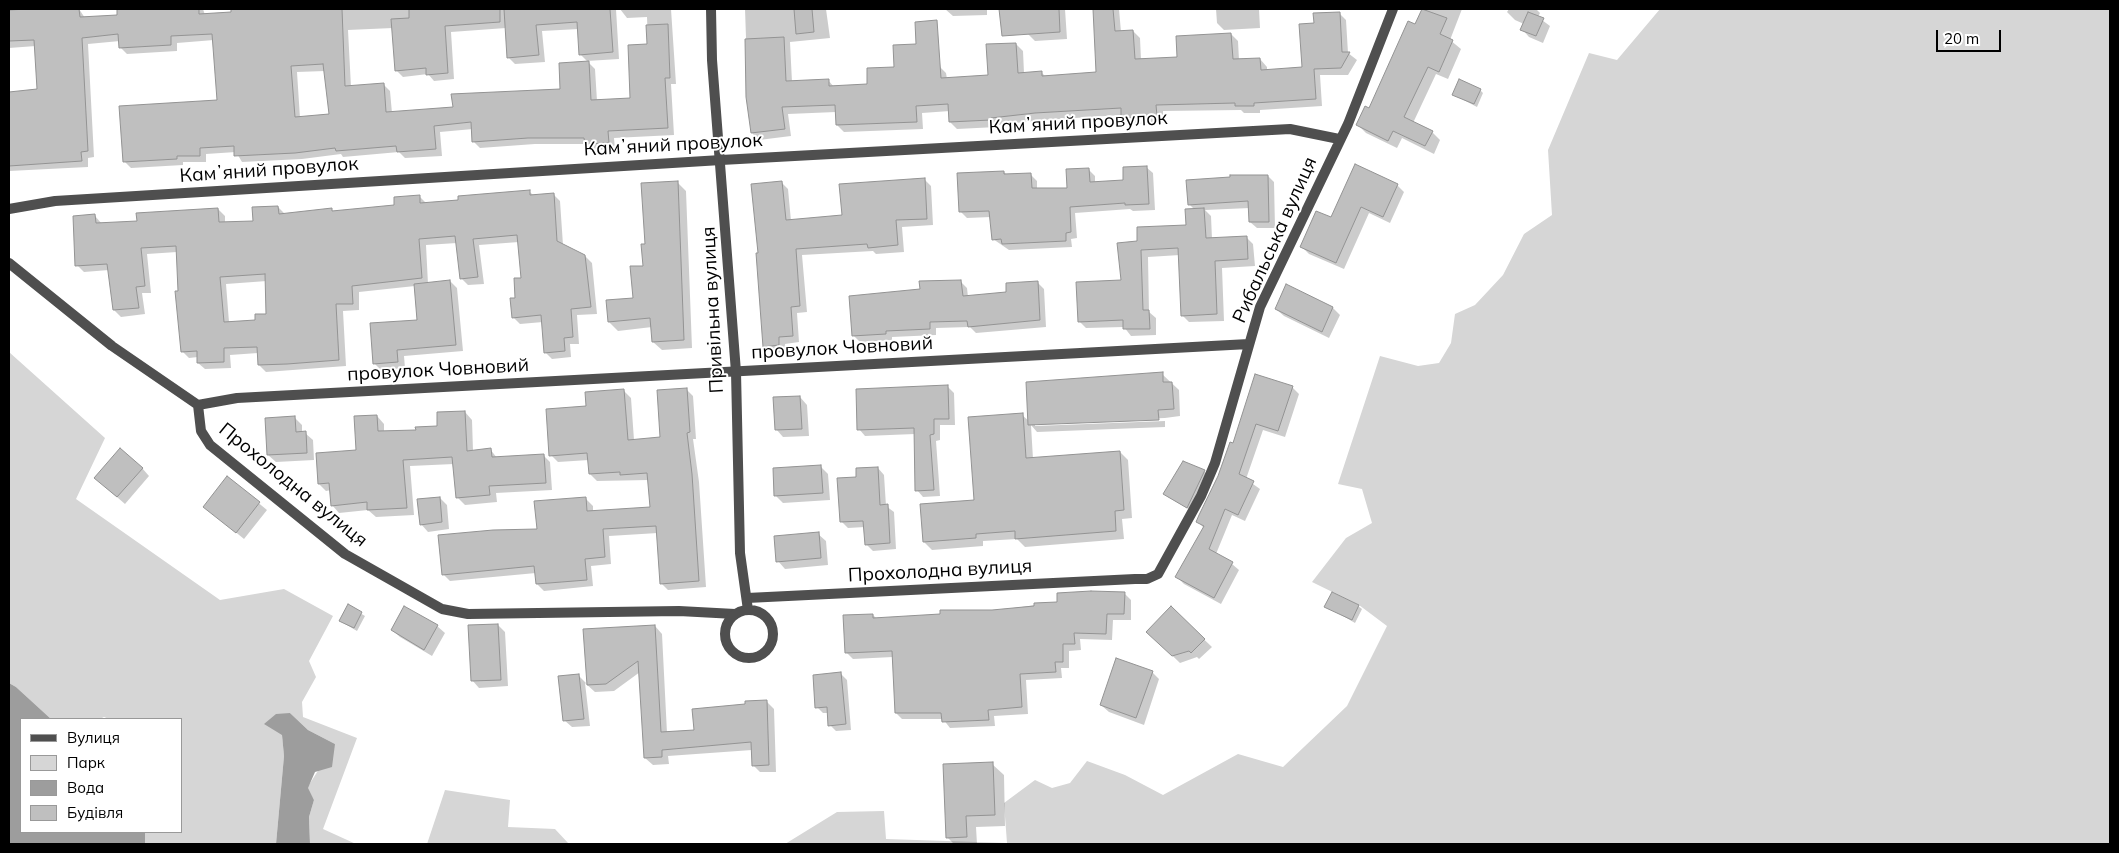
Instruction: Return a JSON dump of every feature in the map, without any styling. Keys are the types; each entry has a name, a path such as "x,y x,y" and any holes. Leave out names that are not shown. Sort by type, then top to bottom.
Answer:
{"street":[{"name":"Привільна вулиця","path":"712,9 712,60 736,372 740,553 748,610"},
{"name":"Рибальська вулиця","path":"1135,579 1148,579 1158,574 1202,496 1215,463 1260,307 1348,124 1393,9"},
{"name":"Камʼяний провулок","path":"9,209 55,201 721,160 1290,129 1340,139"},
{"path":"9,263 112,346 198,405"},
{"name":"провулок Човновий","path":"198,405 237,398 1249,344"},
{"name":"Прохолодна вулиця","path":"198,405 201,431 210,445 345,554 442,609 468,614 679,611 735,614"},
{"name":"Прохолодна вулиця","path":"747,598 1135,579"},
{"path":"748,610 760,613 768,620 772,631 771,643 764,652 753,658 740,656 730,649 725,637 727,624 735,614 748,610"}],"green space":[{"path":"1660,9 2110,9 2110,844 785,844 837,812 884,811 886,839 1007,843 1004,803 1035,780 1052,788 1070,783 1087,761 1125,775 1163,795 1238,754 1283,767 1347,706 1387,626 1359,605 1312,582 1346,538 1372,523 1362,489 1338,484 1380,356 1418,366 1439,363 1451,343 1455,314 1475,305 1503,275 1524,234 1552,215 1548,150 1589,53 1617,60"},
{"path":"9,352 105,438 76,499 220,600 284,589 333,616 309,661 316,677 302,702 303,717 357,738 323,829 356,844 310,844 309,817 314,800 307,788 335,744 308,730 290,713 282,735 284,756 276,844 145,844 145,833 182,833 182,718 50,718 16,687 9,683"},
{"path":"445,790 510,800 508,827 555,829 569,844 427,844"}],"water":[{"path":"9,683 16,687 50,718 20,718 20,833 145,833 145,844 9,844"},
{"path":"290,713 308,730 335,744 332,767 315,772 308,788 314,800 309,817 310,844 276,844 284,756 282,735 264,724 276,714"}],"building":[{"path":"79,9 80,17 117,15 117,9 199,9 199,14 231,12 231,9 342,9 345,86 384,83 386,112 453,107 451,94 560,89 559,63 589,61 591,100 630,98 628,45 647,44 646,25 668,24 670,78 665,78 668,128 608,131 609,143 585,144 584,138 528,138 472,142 471,122 434,126 436,149 397,152 396,146 336,151 335,148 295,153 234,156 234,146 200,148 200,156 177,156 177,159 123,162 119,106 217,100 212,34 171,36 171,45 119,48 118,34 82,38 88,151 81,152 82,161 9,166 9,92 37,89 34,40 9,41 9,10","holes":["323,64 329,114 295,117 291,66"]},
{"path":"409,9 500,9 500,22 445,26 448,73 426,75 426,68 395,71 391,19 409,18"},
{"path":"504,9 610,9 613,52 579,55 577,22 536,25 539,55 507,58"},
{"path":"794,9 812,9 814,32 796,34"},
{"path":"999,9 1059,9 1060,32 1002,36"},
{"path":"1093,9 1113,9 1115,31 1133,30 1135,59 1177,57 1176,36 1231,33 1233,59 1260,58 1261,70 1302,67 1299,24 1314,23 1313,13 1340,12 1342,52 1350,52 1341,68 1314,69 1316,99 1254,103 1254,106 1235,106 1235,103 1156,105 1157,116 1121,118 1121,108 1035,113 991,118 991,120 949,122 948,104 916,106 917,122 836,125 835,105 782,107 785,129 751,133 746,97 745,39 784,37 786,81 829,79 829,86 867,84 867,68 894,67 893,45 916,44 915,22 937,20 941,78 988,75 986,44 1016,43 1018,73 1042,71 1042,76 1096,72"},
{"path":"1422,9 1447,18 1440,34 1453,40 1439,72 1428,67 1404,117 1433,131 1425,146 1393,131 1388,141 1356,125 1365,106 1369,108 1408,21 1415,24"},
{"path":"1528,12 1544,18 1536,36 1520,30"},
{"path":"1459,79 1481,89 1474,104 1452,95"},
{"path":"1355,164 1398,184 1383,217 1361,207 1336,263 1300,247 1316,211 1331,217"},
{"path":"1147,166 1149,204 1125,205 1125,203 1070,207 1071,232 1066,233 1066,241 1002,244 1001,239 992,240 989,211 959,212 957,173 1004,171 1004,174 1031,173 1032,188 1067,188 1066,169 1089,168 1090,182 1123,180 1123,167"},
{"path":"1230,175 1268,175 1269,222 1249,222 1248,201 1188,205 1186,180 1230,177"},
{"path":"925,178 927,219 896,220 898,245 868,248 867,244 796,249 800,306 791,307 793,336 779,337 779,345 763,347 756,253 758,253 751,184 782,181 786,220 842,215 839,184"},
{"path":"678,181 684,340 652,342 650,318 608,322 606,300 633,298 630,266 643,266 641,244 645,244 641,183"},
{"path":"530,190 530,195 554,193 557,241 585,255 591,307 571,309 573,337 564,338 565,351 544,353 541,315 512,318 510,298 515,298 514,278 521,278 517,235 473,239 478,277 460,279 455,236 419,239 422,278 352,286 353,304 336,304 339,360 287,364 258,365 257,347 224,348 224,362 197,363 197,351 181,352 175,291 178,291 176,246 141,248 145,286 136,287 139,308 113,310 107,264 75,266 73,216 95,214 96,223 137,221 136,213 218,208 219,222 253,221 252,207 278,206 279,214 332,208 332,211 394,205 394,197 420,195 420,203 458,200 458,196","holes":["265,274 266,314 255,314 255,320 224,322 220,277"]},
{"path":"1204,208 1206,238 1247,236 1248,259 1215,261 1217,314 1181,316 1178,248 1141,250 1143,310 1149,310 1150,329 1123,329 1123,320 1078,322 1076,282 1121,280 1117,243 1137,241 1137,227 1186,225 1185,209"},
{"path":"450,280 456,345 397,350 398,362 373,364 370,323 417,320 414,284"},
{"path":"961,280 963,296 1006,292 1006,283 1038,281 1040,320 968,327 967,321 930,322 930,329 886,331 886,334 852,336 849,296 920,289 919,281"},
{"path":"1286,284 1333,307 1322,332 1275,309"},
{"path":"1163,372 1163,382 1172,382 1174,409 1158,410 1159,420 1028,425 1026,382"},
{"path":"1255,374 1293,386 1278,431 1256,424 1239,474 1254,481 1238,515 1225,509 1209,549 1233,562 1214,598 1175,577 1204,526 1196,522 1218,476 1230,442 1233,443"},
{"path":"948,385 949,419 934,419 934,434 930,435 934,490 915,491 914,428 857,430 856,389"},
{"path":"687,388 690,432 687,433 692,474 699,581 660,584 656,526 603,529 605,557 585,559 587,580 536,584 534,566 442,575 438,535 493,530 537,529 534,501 586,497 587,511 650,507 647,473 620,475 620,472 589,474 587,453 549,456 546,409 586,406 585,392 624,389 628,440 660,437 657,390"},
{"path":"800,396 802,429 775,430 773,397"},
{"path":"465,411 467,451 491,448 492,457 544,454 546,483 489,486 490,495 456,498 452,457 403,460 407,508 367,510 367,502 331,506 329,483 318,484 316,453 356,450 354,416 377,415 378,431 416,430 415,427 437,426 437,412"},
{"path":"1023,413 1026,458 1120,451 1124,510 1115,511 1116,531 1015,539 1015,531 976,534 976,538 923,542 920,504 974,500 968,417"},
{"path":"295,416 296,432 306,431 307,453 267,455 265,418"},
{"path":"120,448 143,468 117,497 94,478"},
{"path":"1183,461 1205,470 1187,508 1163,494"},
{"path":"821,465 823,493 774,496 773,468"},
{"path":"878,467 880,505 888,504 890,543 865,545 863,521 840,522 837,478 856,477 856,468"},
{"path":"227,476 260,502 236,533 203,507"},
{"path":"440,497 442,522 420,525 417,499"},
{"path":"819,532 821,558 776,562 774,536"},
{"path":"1125,592 1124,614 1107,614 1106,634 1074,633 1075,644 1063,644 1063,662 1055,662 1056,672 1020,674 1022,707 988,710 989,720 942,722 941,713 895,713 892,651 845,653 843,615 873,614 873,618 940,614 940,610 992,610 1034,606 1034,603 1057,602 1057,593"},
{"path":"1332,592 1359,605 1352,620 1324,607"},
{"path":"348,604 362,612 354,628 339,621"},
{"path":"404,606 438,625 424,650 391,630"},
{"path":"1171,606 1205,639 1191,653 1189,651 1172,656 1146,632"},
{"path":"498,624 501,680 471,681 468,625"},
{"path":"655,625 661,732 694,730 692,709 745,704 745,701 767,700 769,765 752,766 751,742 662,750 662,757 644,758 638,661 606,684 587,685 583,629"},
{"path":"1116,658 1153,671 1136,718 1100,705"},
{"path":"841,672 846,724 828,726 827,707 815,708 813,675"},
{"path":"579,674 584,719 563,721 558,676"},
{"path":"993,762 995,815 966,816 967,837 946,838 943,764"}]}
